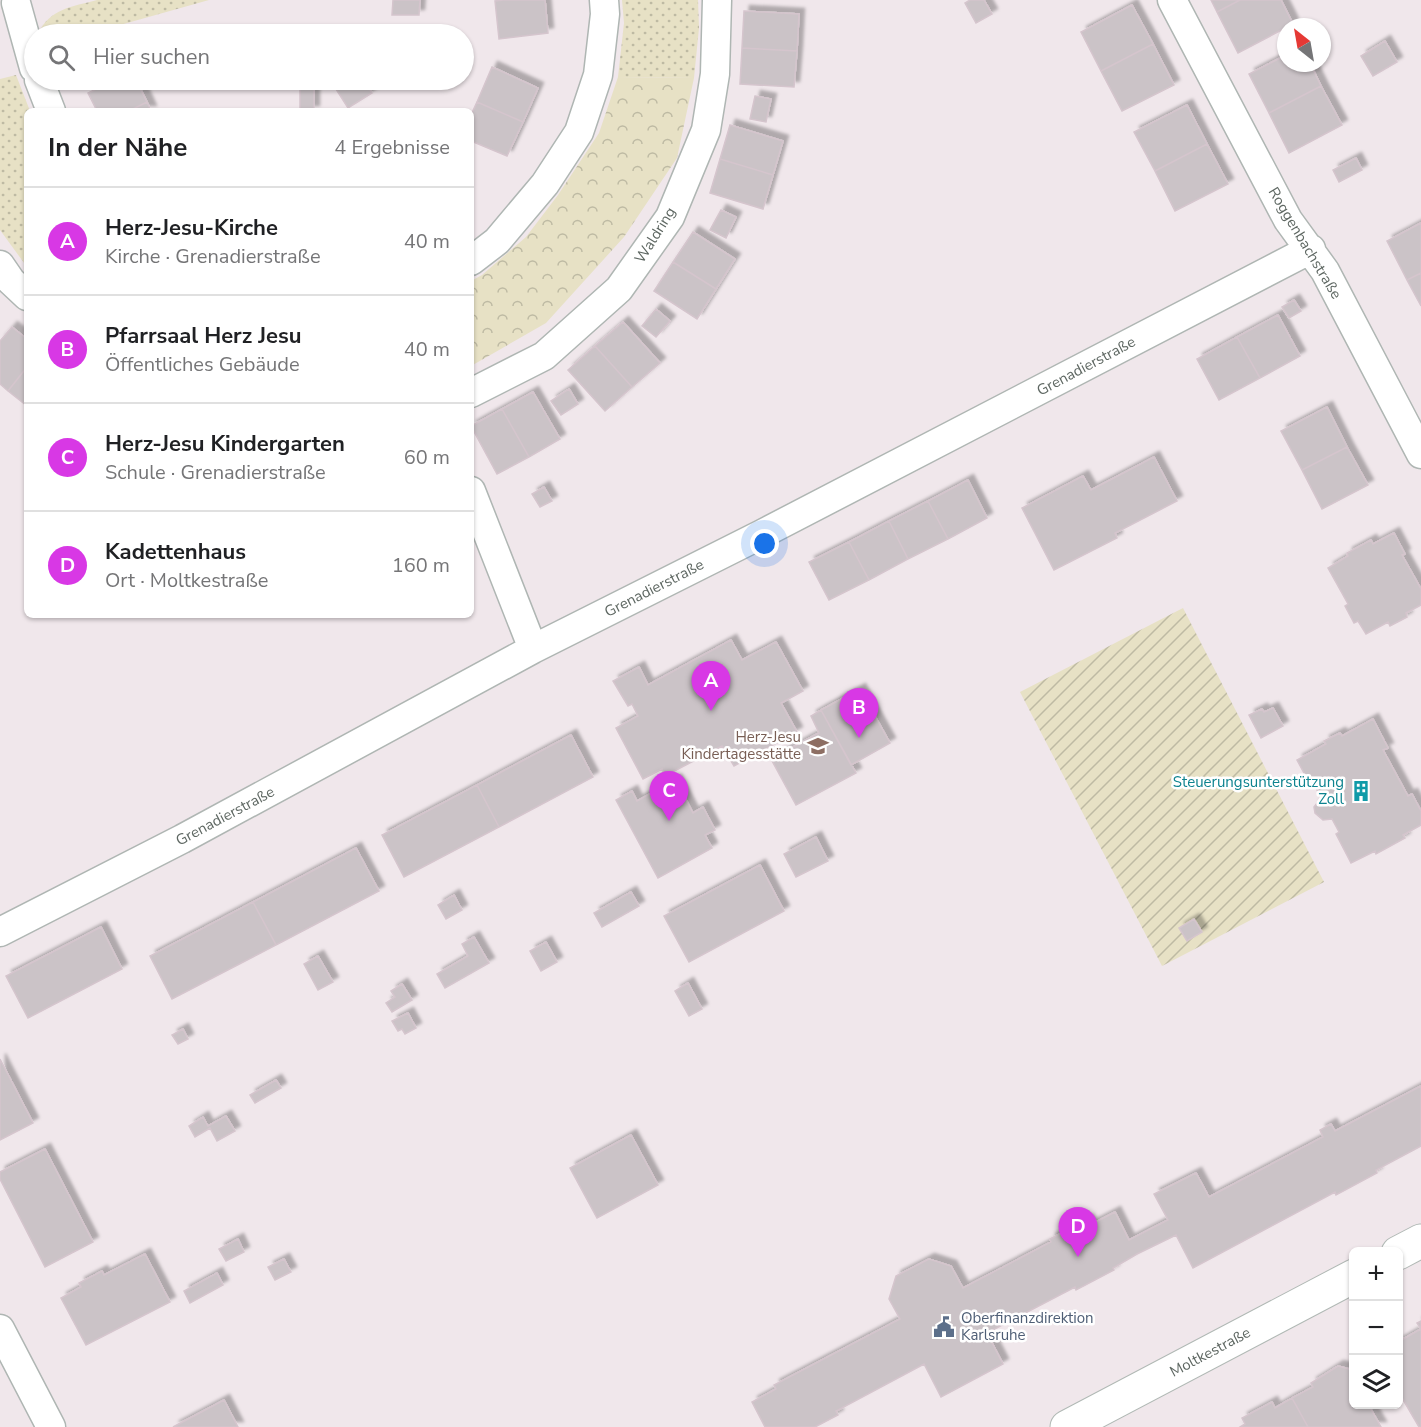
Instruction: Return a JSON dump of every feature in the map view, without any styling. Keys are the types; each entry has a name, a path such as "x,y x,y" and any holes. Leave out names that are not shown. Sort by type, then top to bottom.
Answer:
{"main road":[{"path":"1403,1250 1421,1241"},
{"name":"Moltkestraße","path":"1067,1427 1349,1278"}],"street":[{"path":"474,259 497,241 545,184 579,132 598,75 605,14 604,0"},
{"name":"Waldring","path":"474,391 544,356 553,348 619,289 670,217 706,130 716,74 717,0"},
{"name":"Roggenbachstraße","path":"1172,0 1288,220 1325,271 1421,454"},
{"path":"14,3 24,36"},
{"path":"43,90 50,108"},
{"name":"Grenadierstraße","path":"0,932 182,839 533,649 773,529 1311,249"},
{"path":"0,265 11,281 24,293"},
{"path":"474,499 533,649"},
{"path":"0,1329 51,1427"}],"green space":[{"path":"97,0 209,0 124,24 44,24 55,14"},
{"path":"622,0 698,0 699,28 694,78 618,77 624,23"},
{"path":"16,75 29,108 24,108 24,263 0,230 0,79"},
{"path":"618,77 694,78 677,158 624,237 546,323 474,364 474,279 526,237 558,195 599,133"},
{"path":"1183,608 1324,882 1162,966 1020,692"}],"building":[{"path":"393,0 420,0 419,15 392,15"},
{"path":"545,0 548,33 499,39 495,1"},
{"path":"970,0 984,0 992,14 976,23 965,3"},
{"path":"1211,0 1240,0 1217,12"},
{"path":"1240,0 1281,0 1290,18 1277,18 1277,32 1238,53 1217,12"},
{"path":"1132,5 1153,44 1101,71 1081,32"},
{"path":"744,11 799,14 797,51 742,48"},
{"path":"1385,41 1397,62 1373,76 1361,56"},
{"path":"1153,44 1174,85 1122,111 1101,71"},
{"path":"742,48 797,51 794,87 740,84"},
{"path":"1277,60 1277,72 1314,72 1321,86 1269,113 1249,74"},
{"path":"492,67 538,88 523,122 477,102"},
{"path":"1321,86 1342,125 1289,153 1269,113"},
{"path":"94,90 141,90 147,102 135,108 96,108 88,93"},
{"path":"300,90 314,90 314,108 300,108"},
{"path":"337,90 370,90 372,93 348,108"},
{"path":"755,96 771,99 766,122 750,119"},
{"path":"147,102 150,108 135,108"},
{"path":"477,102 523,122 507,156 474,142 474,108"},
{"path":"1187,105 1207,144 1155,171 1134,132"},
{"path":"730,125 783,141 773,175 720,159"},
{"path":"1207,144 1228,184 1175,211 1155,171"},
{"path":"1356,158 1362,170 1339,182 1333,170"},
{"path":"720,159 773,175 763,209 710,193"},
{"path":"721,210 736,217 726,238 710,230"},
{"path":"1421,223 1421,273 1407,280 1387,241"},
{"path":"693,232 735,259 716,289 673,262"},
{"path":"673,262 716,289 697,319 654,291"},
{"path":"1421,273 1421,306 1407,280"},
{"path":"1294,300 1301,311 1289,318 1282,307"},
{"path":"656,309 670,321 656,337 642,326"},
{"path":"1278,315 1300,356 1260,378 1237,337"},
{"path":"623,322 660,363 632,387 595,346"},
{"path":"12,327 24,337 24,371 8,391 0,384 0,341"},
{"path":"1237,337 1260,378 1219,400 1197,359"},
{"path":"595,346 632,387 605,411 568,370"},
{"path":"24,371 24,404 8,391"},
{"path":"569,389 578,404 561,415 551,401"},
{"path":"533,392 560,439 529,457 502,409"},
{"path":"1327,407 1347,447 1302,470 1281,431"},
{"path":"502,409 529,457 497,474 474,432 474,424"},
{"path":"1347,447 1368,485 1322,509 1302,470"},
{"path":"1154,457 1177,501 1115,533 1117,538 1054,570 1022,508 1083,476 1091,490"},
{"path":"968,480 987,518 948,539 928,501"},
{"path":"544,487 552,501 540,507 532,494"},
{"path":"928,501 948,539 908,559 889,521"},
{"path":"889,521 908,559 869,580 849,542"},
{"path":"1394,533 1405,554 1402,555 1421,589 1421,605 1406,613 1407,617 1390,626 1388,622 1366,634 1358,621 1354,623 1345,606 1348,604 1328,568 1348,556 1347,553 1371,540 1373,544"},
{"path":"849,542 869,580 829,600 809,562"},
{"path":"731,640 742,660 776,642 803,691 781,703 797,732 734,766 722,746 665,776 662,769 643,779 616,728 638,716 632,704 628,706 613,681 639,667 648,685"},
{"path":"860,689 890,743 851,765 821,710"},
{"path":"1273,708 1283,726 1261,738 1249,715 1262,709 1264,712"},
{"name":"Herz-Jesu Kindertagesstätte","path":"821,710 856,773 796,805 771,759 819,733 811,716"},
{"name":"Steuerungsunterstützung Zoll","path":"1373,719 1388,748 1383,750 1408,796 1412,794 1421,811 1421,825 1403,835 1405,838 1376,854 1375,851 1351,863 1336,834 1339,832 1332,819 1323,820 1315,813 1314,807 1321,798 1315,786 1312,788 1297,760 1326,744 1324,741 1340,733 1342,736"},
{"path":"571,735 593,777 499,827 477,785"},
{"path":"676,780 693,813 703,807 715,830 705,835 712,848 658,878 616,800 632,791 637,801"},
{"path":"477,785 499,827 404,877 382,835"},
{"path":"816,837 828,861 796,877 784,854"},
{"path":"356,848 379,891 276,945 253,902"},
{"path":"760,865 784,911 689,962 664,916"},
{"path":"631,892 639,906 602,927 594,913"},
{"path":"454,895 462,910 446,919 438,905"},
{"path":"253,902 276,945 172,999 150,956"},
{"path":"1194,919 1202,932 1187,941 1179,928"},
{"path":"101,927 122,969 28,1018 6,976"},
{"path":"474,937 489,963 445,988 437,974 468,956 462,944"},
{"path":"546,942 557,962 541,971 530,951"},
{"path":"318,956 333,982 318,990 304,964"},
{"path":"688,983 702,1009 689,1016 675,991"},
{"path":"402,984 412,1000 392,1012 386,1003 395,997 391,991"},
{"path":"408,1013 416,1028 405,1034 402,1029 398,1031 392,1021"},
{"path":"183,1029 188,1039 178,1044 172,1035"},
{"path":"0,1059 33,1123 0,1140"},
{"path":"276,1080 281,1088 255,1103 250,1095"},
{"path":"1421,1086 1421,1146 1336,1195 1335,1192 1193,1268 1176,1235 1137,1254 1113,1268 1114,1270 1076,1290 1075,1287 987,1333 1003,1364 941,1397 924,1364 836,1411 838,1415 815,1427 765,1427 752,1402 776,1389 774,1385 900,1319 889,1299 896,1276 929,1259 951,1266 963,1288 1088,1220 1090,1225 1115,1212 1129,1240 1168,1220 1154,1194 1196,1173 1209,1197 1323,1137 1320,1130 1331,1124 1335,1131"},
{"path":"226,1116 235,1131 217,1141 210,1128 195,1137 189,1126 203,1117 208,1126"},
{"path":"631,1135 658,1185 597,1218 570,1168"},
{"path":"45,1149 93,1242 45,1267 0,1179 0,1172"},
{"path":"238,1239 244,1252 226,1261 219,1249"},
{"path":"145,1254 170,1302 86,1345 61,1298 81,1287 79,1283 102,1271 104,1275"},
{"path":"284,1259 291,1272 275,1280 268,1267"},
{"path":"217,1273 223,1285 190,1303 184,1291"},
{"path":"1421,1329 1421,1427 1403,1400 1403,1339"},
{"path":"1338,1366 1349,1369 1349,1409 1371,1409 1381,1427 1308,1427 1292,1398 1313,1387 1311,1383"},
{"path":"1292,1398 1308,1427 1240,1427 1245,1424 1242,1418 1272,1402 1275,1408"},
{"path":"224,1400 238,1427 173,1427"}],"place":[{"name":"Herz-Jesu-Kirche","path":"711,711"},
{"name":"Pfarrsaal Herz Jesu","path":"859,738"},
{"name":"Herz-Jesu Kindertagesstätte","path":"818,746"},
{"name":"Steuerungsunterstützung Zoll","path":"1361,791"},
{"name":"Herz-Jesu Kindergarten","path":"669,821"},
{"name":"Kadettenhaus","path":"1078,1257"},
{"name":"Oberfinanzdirektion Karlsruhe","path":"944,1327"}]}
